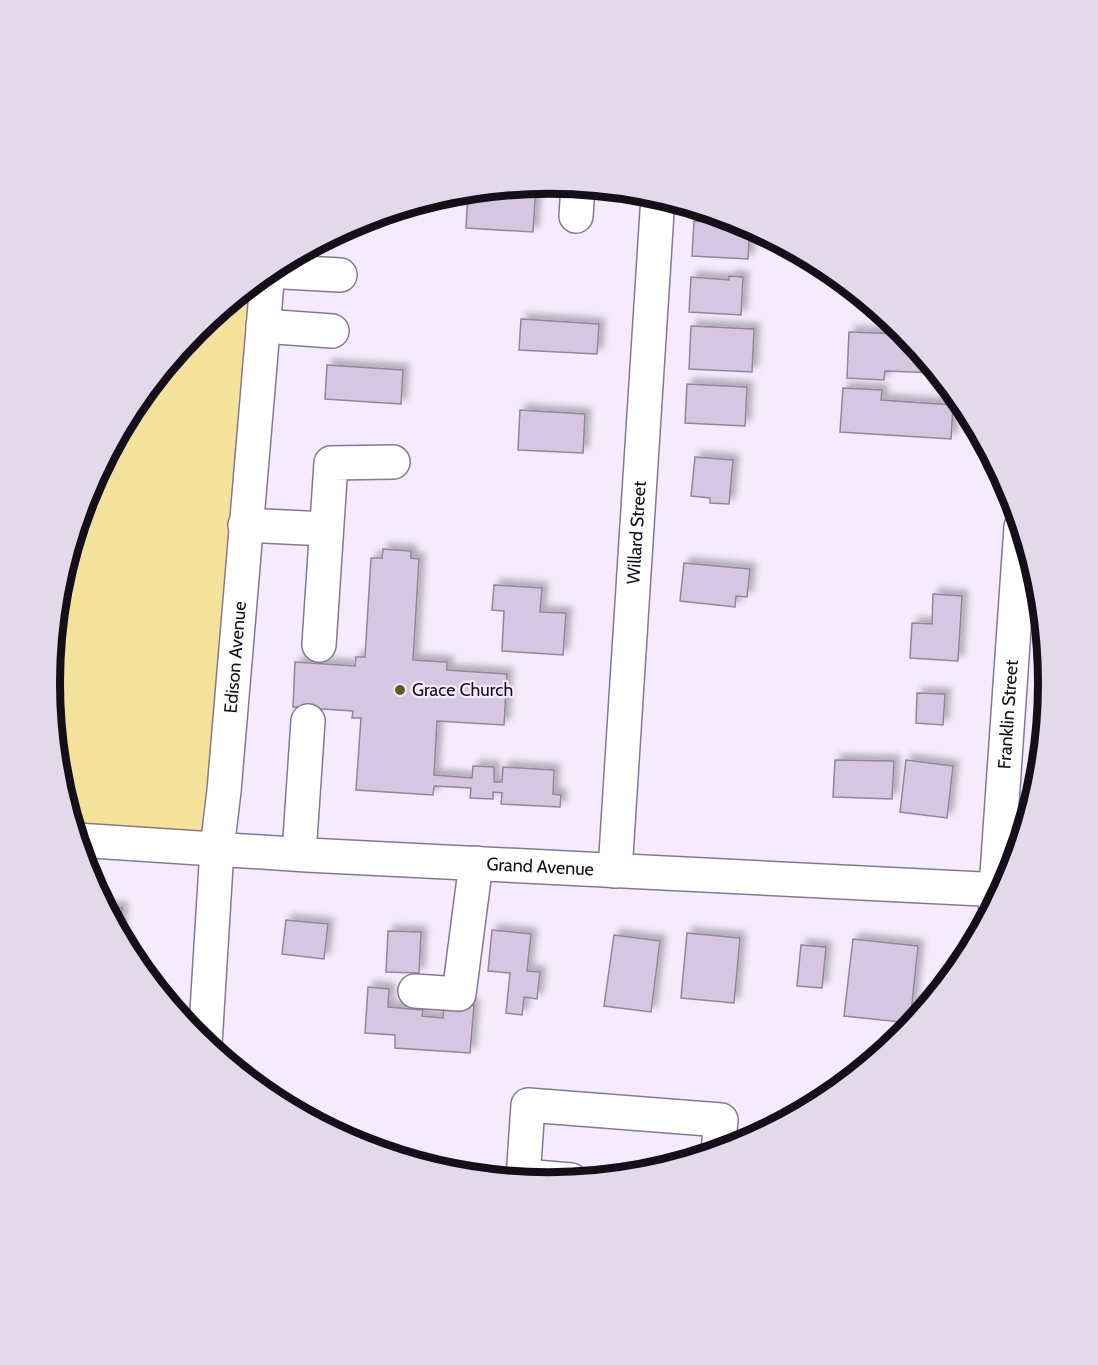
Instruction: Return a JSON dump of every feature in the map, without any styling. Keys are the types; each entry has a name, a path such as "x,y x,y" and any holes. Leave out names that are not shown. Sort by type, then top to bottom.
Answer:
{"street":[{"name":"Willard Street","path":"615,871 657,206"},
{"path":"284,272 340,275"},
{"name":"Edison Avenue","path":"205,1030 217,849 267,283"},
{"path":"263,326 332,331"},
{"path":"319,645 331,463 393,462"},
{"path":"245,525 327,530"},
{"name":"Franklin Street","path":"998,876 1019,551"},
{"path":"299,854 308,721"},
{"name":"Grand Avenue","path":"86,841 990,895"},
{"path":"415,991 459,994 476,863"},
{"path":"524,1170 528,1105 721,1120 719,1141"}],"shaded area":[{"path":"261,288 210,842 84,834 69,778 64,746 61,714 61,651 69,587 77,556 97,495 110,466 142,411 181,360 227,315"}],"building":[{"path":"535,194 533,232 466,228 467,201"},
{"path":"694,221 714,222 749,237 748,259 692,256"},
{"path":"729,276 743,277 741,315 689,312 691,277 729,280"},
{"path":"521,319 599,324 597,354 519,350"},
{"path":"691,326 754,329 752,372 689,369"},
{"path":"849,332 891,333 927,373 885,371 884,380 847,378"},
{"path":"327,365 403,370 401,404 325,399"},
{"path":"687,384 747,387 745,426 685,423"},
{"path":"843,388 882,390 881,400 953,407 951,439 840,432"},
{"path":"520,410 585,414 583,453 518,450"},
{"path":"695,457 733,460 729,504 710,503 710,498 691,496"},
{"name":"Grace Church","path":"383,549 411,551 411,558 419,559 413,660 447,662 447,670 507,674 504,725 437,721 434,775 472,778 473,766 494,767 494,782 502,782 503,767 554,770 553,794 561,795 560,807 501,804 502,793 493,792 493,799 470,798 471,788 434,786 433,795 356,790 361,718 352,718 353,711 293,707 295,662 355,666 356,657 365,657 371,558 382,558"},
{"path":"684,563 750,569 747,597 736,596 735,607 680,601"},
{"path":"494,585 542,588 540,612 566,613 563,655 502,651 504,611 492,610"},
{"path":"933,594 962,596 958,661 910,658 912,623 932,624"},
{"path":"917,693 945,694 943,725 916,723"},
{"path":"835,760 894,761 892,799 833,797"},
{"path":"906,760 953,766 947,818 900,812"},
{"path":"115,908 122,908 121,919"},
{"path":"286,920 328,924 324,959 282,954"},
{"path":"492,930 531,934 527,971 540,972 537,999 524,997 522,1015 506,1013 510,973 488,971"},
{"path":"388,931 421,932 419,973 386,972"},
{"path":"687,933 740,938 734,1003 681,998"},
{"path":"614,935 660,941 651,1012 604,1006"},
{"path":"853,939 918,946 911,1011 901,1022 844,1016"},
{"path":"801,945 826,947 822,988 797,986"},
{"path":"368,987 389,989 388,1007 423,1010 422,1016 443,1018 444,1003 474,1005 470,1053 395,1048 395,1035 365,1033"}],"place":[{"name":"Grace Church","path":"400,690"}]}
